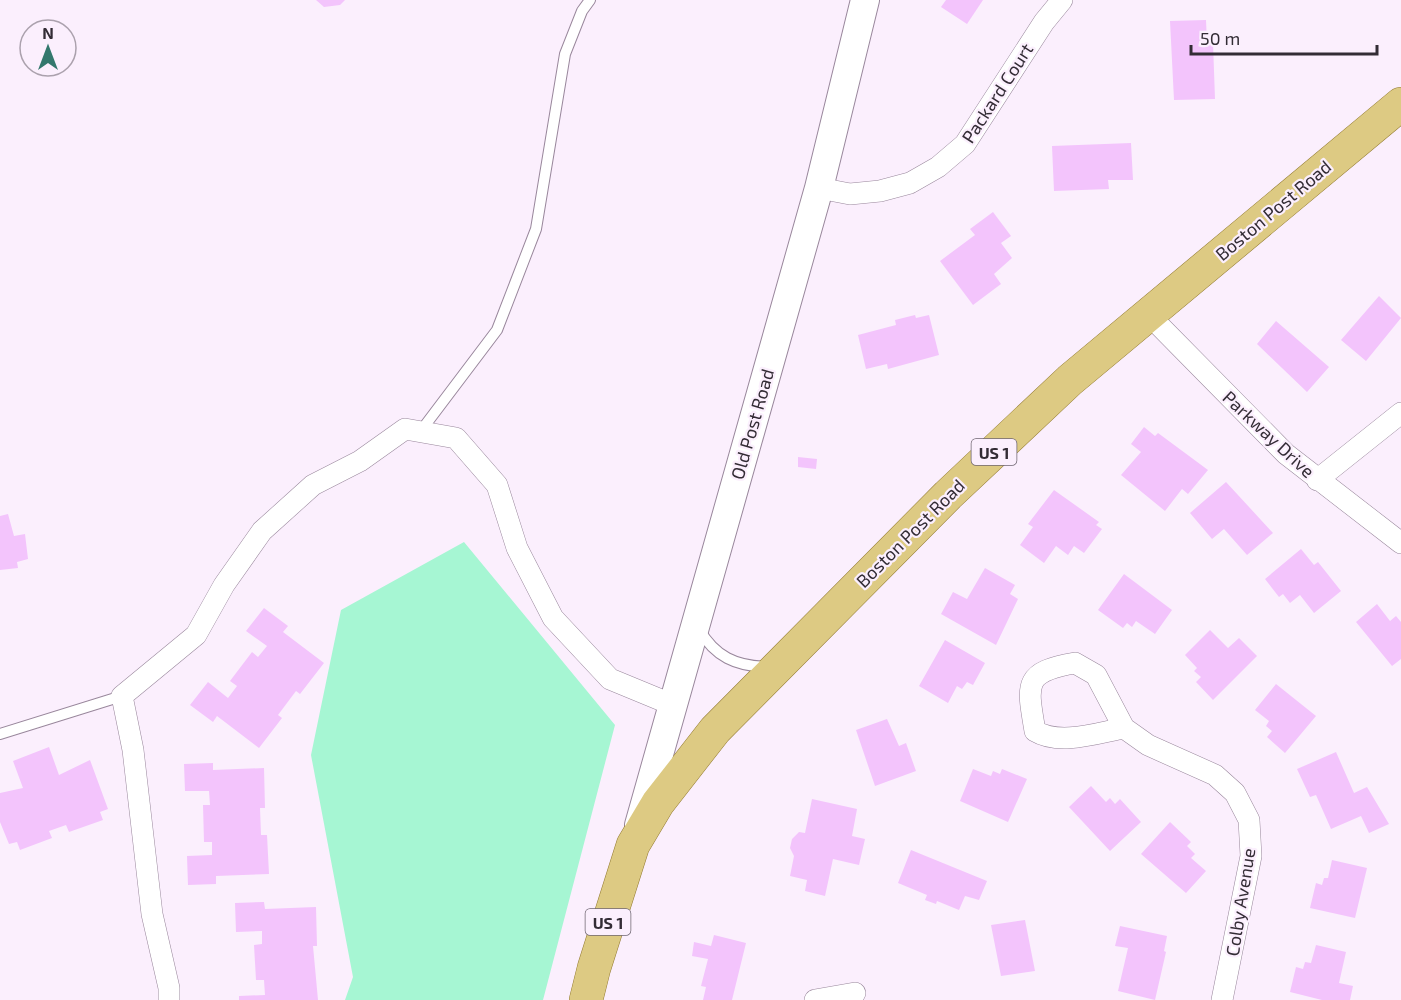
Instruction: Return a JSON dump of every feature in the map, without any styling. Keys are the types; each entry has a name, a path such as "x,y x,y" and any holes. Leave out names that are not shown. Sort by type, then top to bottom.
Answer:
{"main road":[{"name":"Boston Post Road","path":"586,1000 633,845 684,766 715,730 948,495 1070,380 1401,104"}],"street":[{"name":"Old Post Road","path":"633,845 819,188 865,0"},
{"name":"Packard Court","path":"819,188 850,194 880,191 910,183 938,167 965,144 1044,22 1062,0"},
{"name":"Parkway Drive","path":"1148,314 1256,426 1317,480 1401,543"},
{"path":"1317,480 1401,413"},
{"path":"169,1000 169,988 152,915 133,750 122,696 196,636 224,585 262,531 313,485 360,461 405,429 456,438 497,485 517,548 553,618 610,679 673,705"},
{"name":"Colby Avenue","path":"1124,728 1069,737 1045,737 1035,731 1029,696 1037,674 1048,667 1075,663 1096,675 1124,728 1148,745 1215,775 1235,794 1249,820 1251,856 1222,1000"},
{"path":"815,1000 855,993"}],"lane":[{"path":"420,432 497,330 501,320 536,229 565,54 582,11 590,0"},
{"path":"696,624 706,642 722,657 735,664 776,667"},
{"path":"0,734 122,696"}],"green space":[{"path":"464,542 615,725 543,1000 345,1000 353,977 311,755 341,610"}],"building":[{"path":"316,0 345,0 340,5 324,7"},
{"path":"946,0 983,0 967,24 941,7"},
{"path":"1206,20 1207,43 1213,43 1215,99 1174,100 1170,21"},
{"path":"1131,143 1133,180 1108,180 1109,189 1054,191 1052,146"},
{"path":"993,212 1011,236 1001,243 1012,258 994,274 1001,284 973,305 940,261 975,235 970,229"},
{"path":"1379,296 1401,318 1366,361 1341,340"},
{"path":"915,315 916,318 929,315 939,355 888,369 887,364 866,369 858,335 896,325 895,320"},
{"path":"1276,321 1329,367 1307,392 1257,344"},
{"path":"1144,427 1155,436 1158,433 1208,470 1188,494 1182,489 1165,511 1121,475 1141,452 1131,444"},
{"path":"798,457 817,459 816,469 798,467"},
{"path":"1226,482 1273,533 1247,555 1224,529 1212,539 1190,513"},
{"path":"1054,490 1099,522 1096,525 1102,529 1084,553 1074,546 1068,555 1056,546 1044,563 1020,545 1033,527 1028,524"},
{"path":"8,514 14,536 25,534 28,559 17,562 18,568 0,570 0,516"},
{"path":"1301,549 1314,565 1318,562 1341,591 1314,613 1300,595 1290,603 1283,594 1279,597 1265,579"},
{"path":"985,568 1015,585 1010,594 1018,599 996,645 941,614 953,592 967,599"},
{"path":"1124,574 1172,610 1155,634 1136,621 1132,627 1127,623 1123,628 1098,610"},
{"path":"1377,604 1390,621 1396,616 1401,622 1401,659 1392,666 1356,622"},
{"path":"264,608 288,626 283,632 324,663 300,694 296,691 278,715 282,718 259,748 217,716 213,722 190,705 208,682 228,698 237,686 230,681 252,652 258,657 267,646 246,631"},
{"path":"1210,630 1228,648 1239,638 1257,656 1213,700 1196,682 1201,677 1194,671 1197,668 1185,655"},
{"path":"945,640 985,663 973,685 967,682 962,689 957,686 948,703 919,686"},
{"path":"1276,684 1316,716 1285,753 1267,737 1272,731 1266,726 1269,721 1255,710"},
{"path":"887,719 899,746 906,743 916,771 875,786 856,730"},
{"path":"49,747 59,775 90,760 108,809 100,812 103,820 69,832 66,825 49,831 52,838 20,850 17,842 9,844 0,822 0,793 23,788 13,761"},
{"path":"1336,752 1354,793 1367,787 1389,824 1369,833 1361,816 1331,829 1316,795 1310,797 1297,769"},
{"path":"213,763 213,770 264,768 265,808 260,808 261,835 267,835 269,874 216,876 216,884 188,885 187,856 212,855 212,842 204,842 203,805 210,805 209,791 185,791 184,764"},
{"path":"973,769 991,776 993,771 1000,774 1002,769 1027,779 1008,822 960,801"},
{"path":"1091,786 1106,802 1110,798 1115,804 1120,799 1141,822 1110,851 1069,807"},
{"path":"812,799 857,809 852,836 865,839 859,865 833,859 825,896 805,891 807,880 790,876 794,856 790,848 792,839 799,832 805,833"},
{"path":"1170,822 1191,842 1187,846 1195,854 1191,858 1206,871 1186,893 1141,854"},
{"path":"911,850 987,881 979,900 965,896 959,910 937,901 936,904 925,900 927,895 898,883"},
{"path":"1332,860 1367,868 1355,918 1310,908 1316,883 1322,885 1324,878 1328,878"},
{"path":"264,902 265,909 316,907 317,946 313,946 318,1000 239,1000 239,996 265,995 264,980 256,980 254,945 262,944 262,931 236,932 235,903"},
{"path":"1025,920 1035,971 1001,976 991,925"},
{"path":"1120,926 1167,936 1164,951 1166,952 1155,1000 1118,991 1128,948 1115,946"},
{"path":"714,935 746,943 732,1000 703,1000 706,987 701,986 708,959 692,956 694,942 711,946"},
{"path":"1316,945 1346,952 1339,983 1353,986 1350,1000 1322,1000 1290,992 1296,967 1303,969 1305,962 1311,963"}]}
